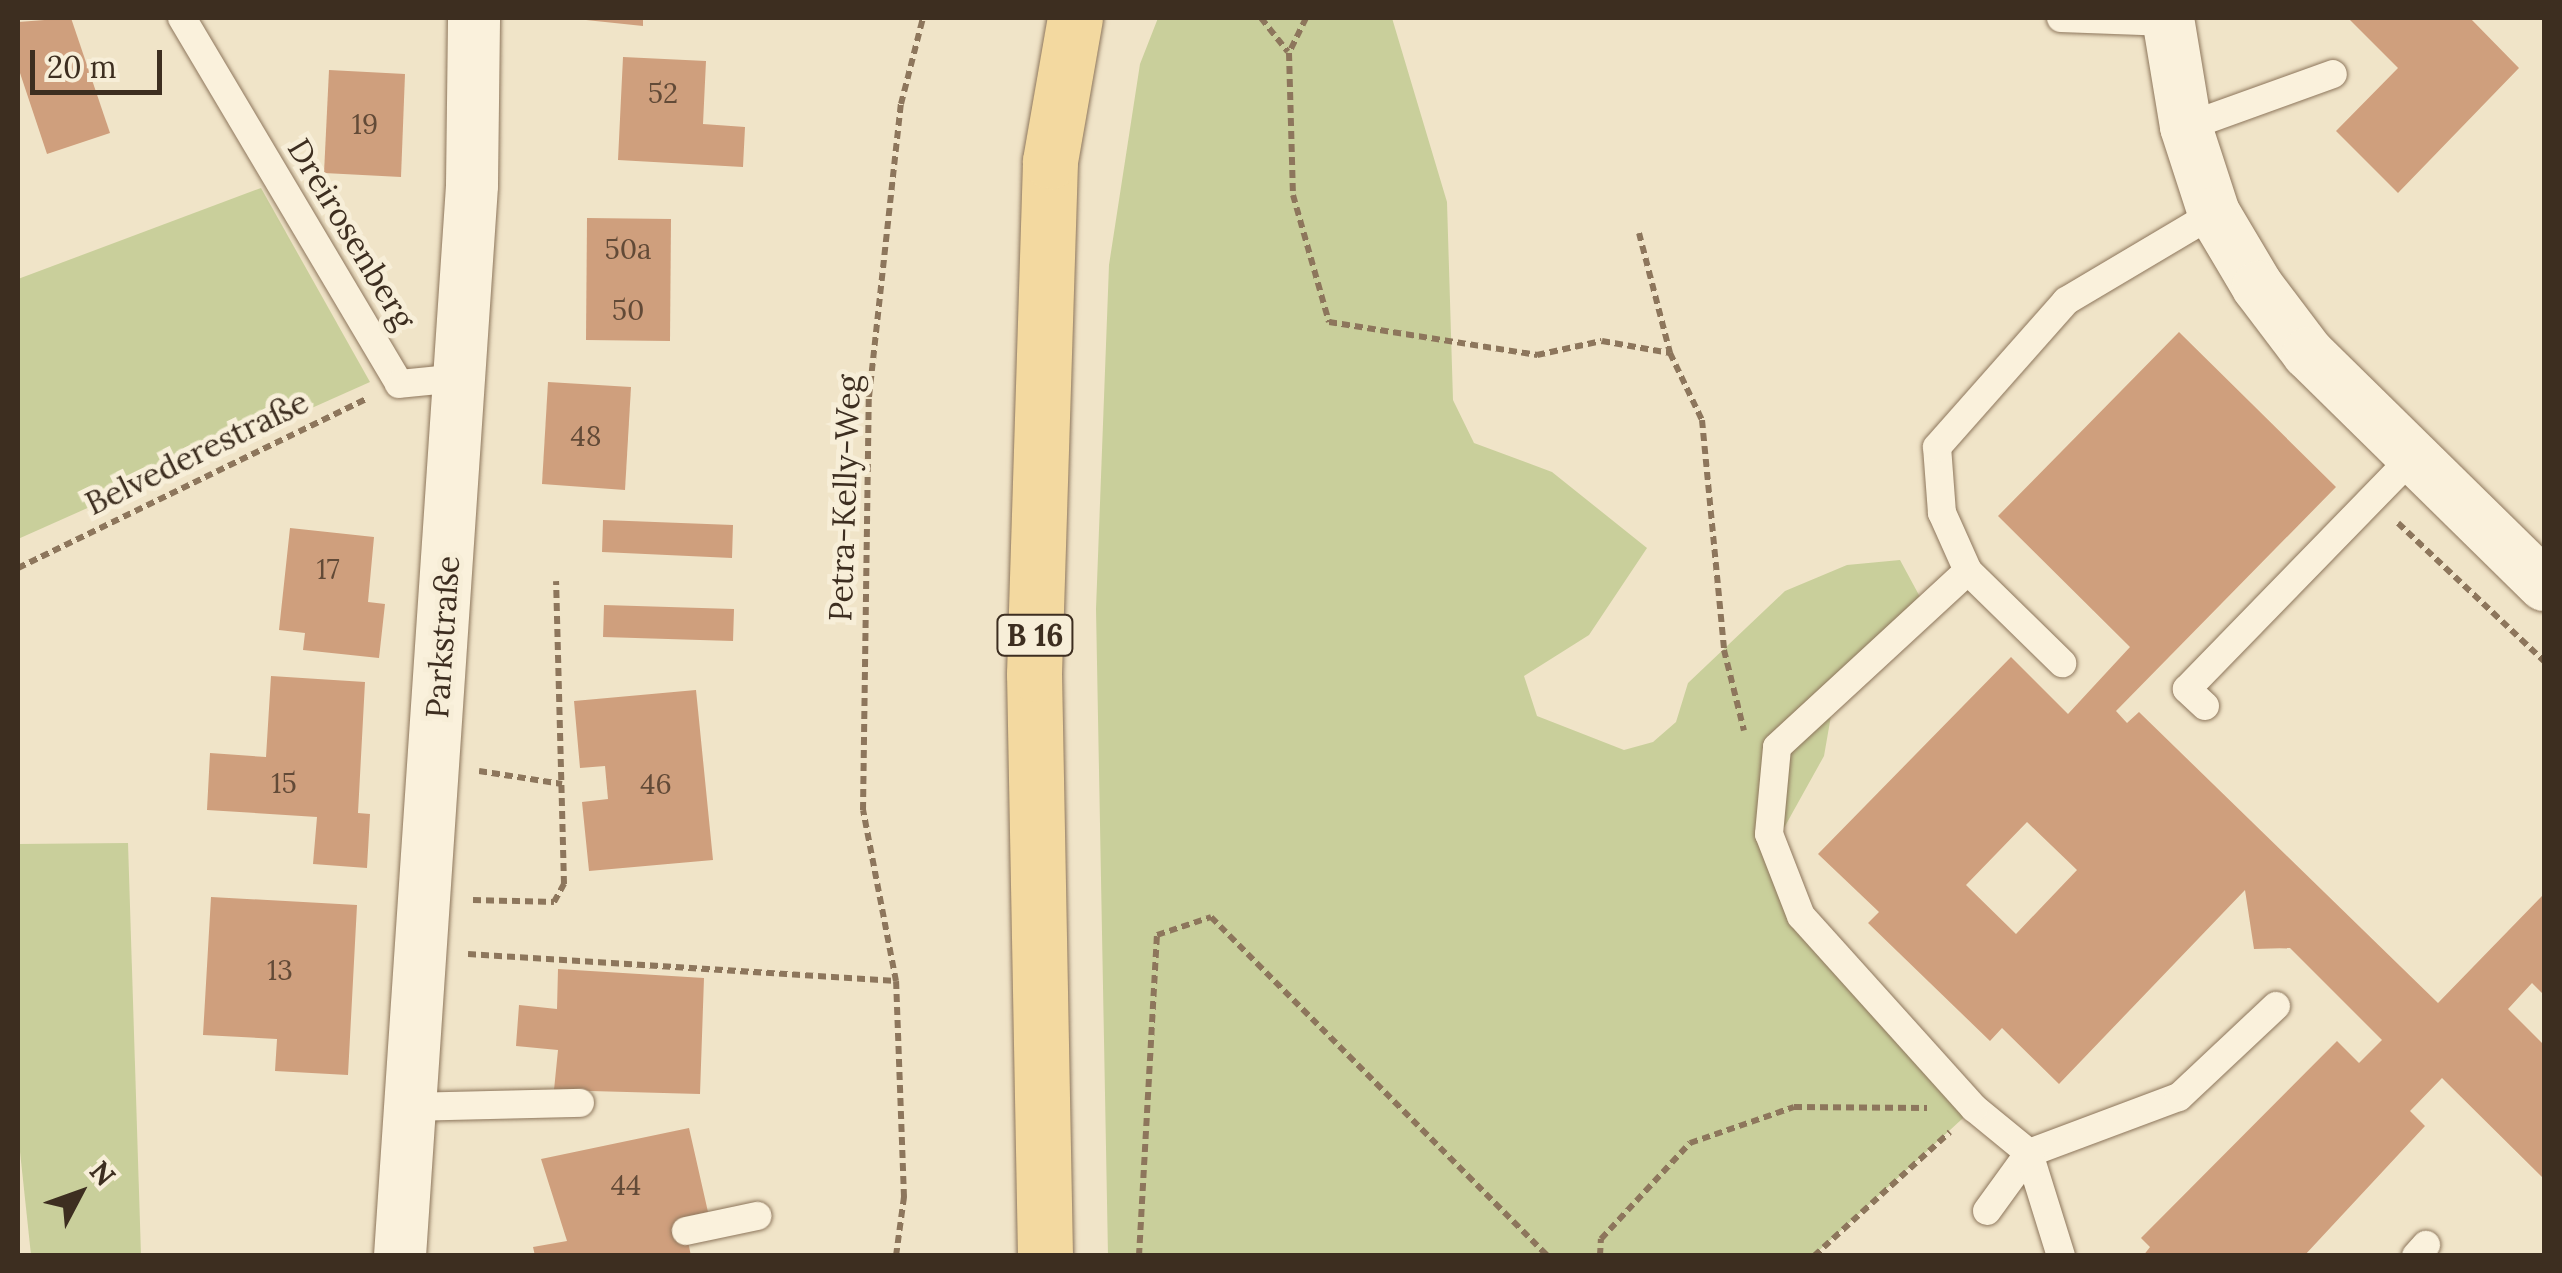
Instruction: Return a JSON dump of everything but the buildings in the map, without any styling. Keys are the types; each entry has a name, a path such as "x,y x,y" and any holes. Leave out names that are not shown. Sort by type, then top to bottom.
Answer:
{"main road":[{"name":"B 16","path":"1046,1256 1034,674 1050,161 1075,18"}],"street":[{"name":"Parkstraße","path":"400,1256 460,378 474,18"},
{"path":"2168,20 2186,126 2214,213 2308,353 2410,459 2544,584"}],"lane":[{"name":"Dreirosenberg","path":"182,18 399,384"},
{"path":"2060,18 2168,20"},
{"path":"2186,126 2333,74"},
{"path":"2062,663 1968,571 1942,513 1937,447 2066,300 2214,213"},
{"path":"399,384 460,378"},
{"path":"2206,706 2187,689 2410,459"},
{"path":"1968,571 1778,747 1769,834 1801,916 1974,1108 2029,1153 2061,1256"},
{"path":"1987,1211 2029,1153 2178,1097 2276,1006"},
{"path":"411,1107 580,1103"},
{"path":"686,1231 757,1216"}],"path":[{"name":"Petra-Kelly-Weg","path":"896,1256 904,1196 896,981 863,810 870,397 902,104 923,18"},
{"path":"1261,18 1288,52"},
{"path":"1306,18 1288,52 1293,195 1328,322 1537,355 1602,341 1670,352"},
{"path":"1639,233 1670,352 1702,420 1724,650 1746,742"},
{"name":"Belvederestraße","path":"18,568 399,384"},
{"path":"2372,498 2544,661"},
{"path":"424,898 554,902 564,884 556,582"},
{"path":"434,763 562,784"},
{"path":"1138,1256 1158,936 1211,917 1548,1256"},
{"path":"421,953 896,981"},
{"path":"1600,1256 1601,1239 1690,1142 1794,1107 1974,1108"},
{"path":"1814,1256 1974,1108"}],"green space":[{"path":"1158,18 1392,18 1447,202 1453,400 1474,443 1552,472 1647,548 1589,635 1524,676 1537,716 1624,750 1653,742 1676,722 1688,683 1785,591 1847,565 1900,560 1926,608 1836,687 1824,756 1774,846 1801,916 1974,1108 1814,1255 1108,1256 1096,609 1109,265 1140,64"},
{"path":"261,188 370,382 18,539 18,279"},
{"path":"128,843 141,1255 31,1255 18,1133 18,844"}]}
